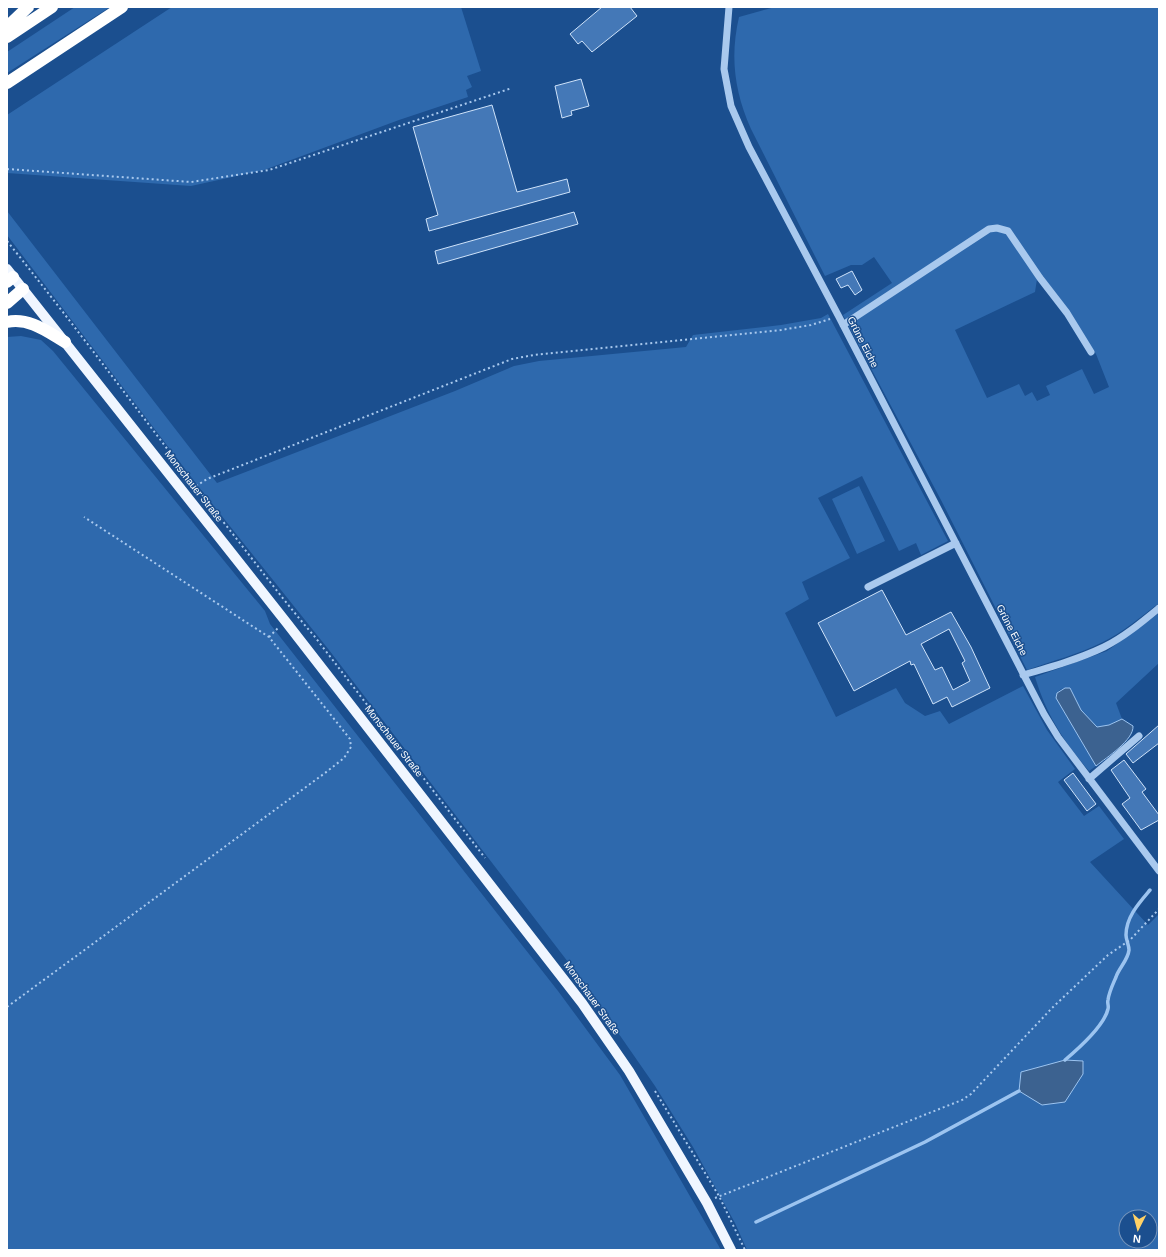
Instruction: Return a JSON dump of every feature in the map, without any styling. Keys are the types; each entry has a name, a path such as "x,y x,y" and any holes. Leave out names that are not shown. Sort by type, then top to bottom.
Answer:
{"highway":[{"path":"7,27 28,7"},
{"path":"7,37 52,7"},
{"path":"7,83 122,7"},
{"path":"7,303 23,289"},
{"path":"7,322 12,321 37,325 65,342"}],"main road":[{"name":"Monschauer Straße","path":"9,276 23,289 65,342 295,634 582,1003 629,1071 707,1203 731,1250"}],"street":[{"name":"Grüne Eiche","path":"730,7 724,69 731,106 749,147 838,315 1024,675 1058,737 1159,871"},
{"path":"843,325 990,229 997,228 1008,231 1040,278 1067,313 1091,352"},
{"path":"868,587 956,543"},
{"path":"1024,675 1076,659 1105,647 1131,630 1159,608"},
{"path":"1089,779 1139,736"}],"path":[{"path":"7,169 191,182 269,170 512,88"},
{"path":"7,241 81,334 296,615"},
{"path":"196,486 207,479 512,359 534,355 781,330 816,324 827,321 838,315"},
{"path":"7,1007 344,758 351,747 350,739 269,640 269,637 84,517"},
{"path":"707,1203 719,1196 966,1097 1052,1008 1108,955 1130,940 1159,909"}],"shaded area":[{"path":"75,7 110,7 7,73 7,52"},
{"path":"172,7 461,7 481,71 467,76 472,87 466,90 468,97 399,120 264,170 191,186 7,173 7,115"},
{"path":"775,7 1159,7 1159,603 1118,634 1085,650 1027,670 941,500 843,315 892,283 874,257 862,265 851,265 825,276 751,129 745,115 737,87 735,73 734,60 736,31 739,17","holes":["1043,276 1096,354 1109,387 1094,394 1082,369 1046,386 1050,395 1037,401 1032,392 1025,396 1019,384 987,398 955,330 1035,292 1037,279"]},
{"path":"7,211 217,483 455,391 514,366 539,361 686,347 693,335 781,325 821,318 828,314 948,541 921,555 916,543 899,551 862,476 818,498 850,558 802,582 809,599 785,613 836,717 896,688 905,703 925,716 940,711 949,724 1023,686 1047,730 1075,769 1058,782 1084,816 1099,806 1124,839 1090,862 1148,925 1159,914 1159,1250 747,1250 735,1223 693,1147 655,1086 578,975 329,650 201,490 7,235"},
{"path":"21,336 41,340 53,351 265,611 270,624 558,991 620,1075 721,1250 7,1250 7,337"},
{"path":"859,486 885,541 857,554 832,499"},
{"path":"1159,613 1159,663 1116,703 1122,719 1109,725 1097,727 1081,710 1070,688 1061,689 1057,693 1056,698 1096,766 1089,771 1071,749 1057,727 1045,704 1035,677 1107,651"},
{"path":"1065,688 1070,688 1081,710 1097,727 1109,725 1122,719 1133,726 1129,737 1125,742 1096,766 1056,698 1057,693"},
{"path":"1065,1060 1083,1061 1083,1074 1065,1102 1042,1105 1019,1091 1021,1072"}],"building":[{"path":"602,7 630,7 637,16 592,52 582,41 578,44 570,34"},
{"path":"581,79 589,106 571,111 572,115 562,118 555,86"},
{"path":"492,105 517,192 567,179 570,192 429,231 426,219 438,215 413,127"},
{"path":"574,212 578,224 438,264 435,251"},
{"path":"852,271 862,290 855,295 848,285 841,288 836,279"},
{"path":"882,590 906,635 951,612 971,647 990,688 952,707 947,697 933,704 914,664 911,665 910,661 854,691 818,623","holes":["949,629 965,661 962,663 970,681 953,690 942,667 935,670 921,644"]},
{"path":"1159,725 1159,743 1133,763 1126,754"},
{"path":"1124,760 1146,789 1142,792 1159,815 1159,820 1141,830 1122,804 1130,798 1111,770"},
{"path":"1073,773 1096,804 1087,811 1064,780"}],"waterway":[{"path":"1065,1060 1090,1037 1106,1016 1111,988 1129,950 1126,939 1128,922 1134,911 1150,890"},
{"path":"756,1222 925,1142 1019,1091"}]}
